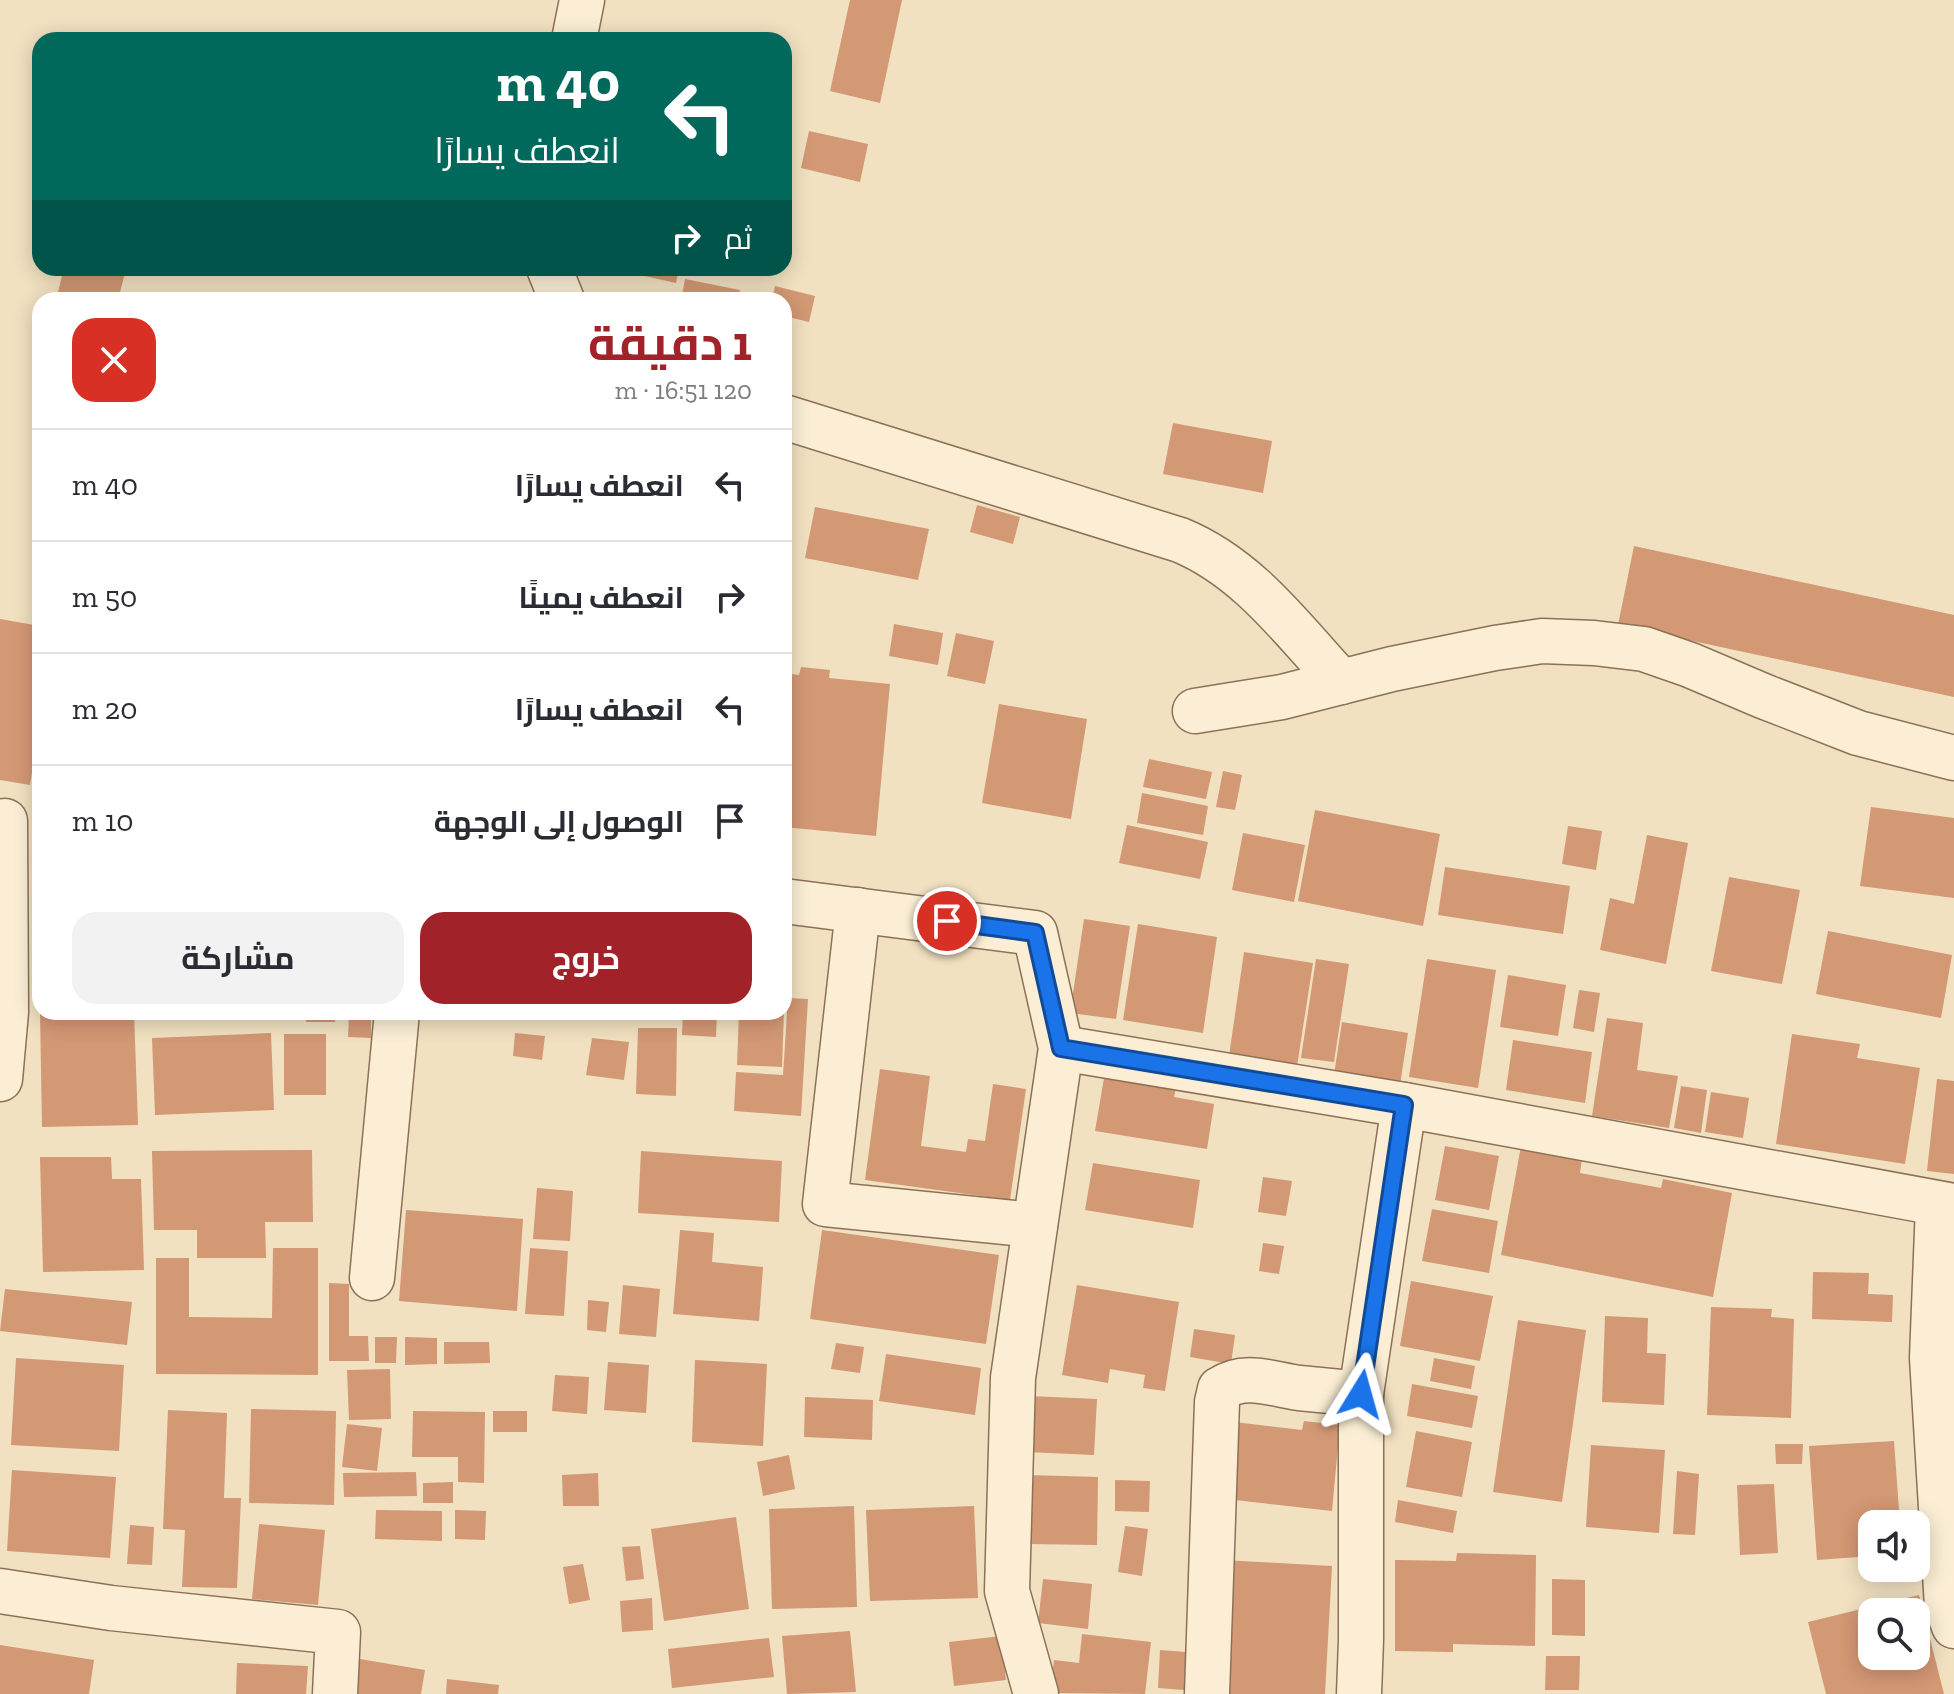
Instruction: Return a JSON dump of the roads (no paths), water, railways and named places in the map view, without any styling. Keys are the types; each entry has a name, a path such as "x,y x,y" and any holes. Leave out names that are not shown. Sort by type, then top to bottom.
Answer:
{"street":[{"path":"576,32 582,0"},
{"path":"792,419 1203,549 1246,580 1341,682"},
{"path":"1195,711 1282,697 1495,648 1542,641 1594,643 1644,649 1858,733 1954,758"},
{"path":"0,1079 15,822"},
{"path":"792,902 1035,933 1061,1048 1013,1378 1007,1591 1036,1694"},
{"path":"858,910 825,1204 1035,1225"},
{"path":"372,1278 396,1020"},
{"path":"1061,1048 1404,1105 1946,1206 1932,1358 1947,1607 1954,1626"},
{"path":"1359,1694 1361,1394 1404,1105"},
{"path":"1207,1694 1217,1402 1220,1389 1230,1382 1253,1379 1361,1394"},
{"path":"0,1591 111,1608 338,1632 335,1694"}]}
